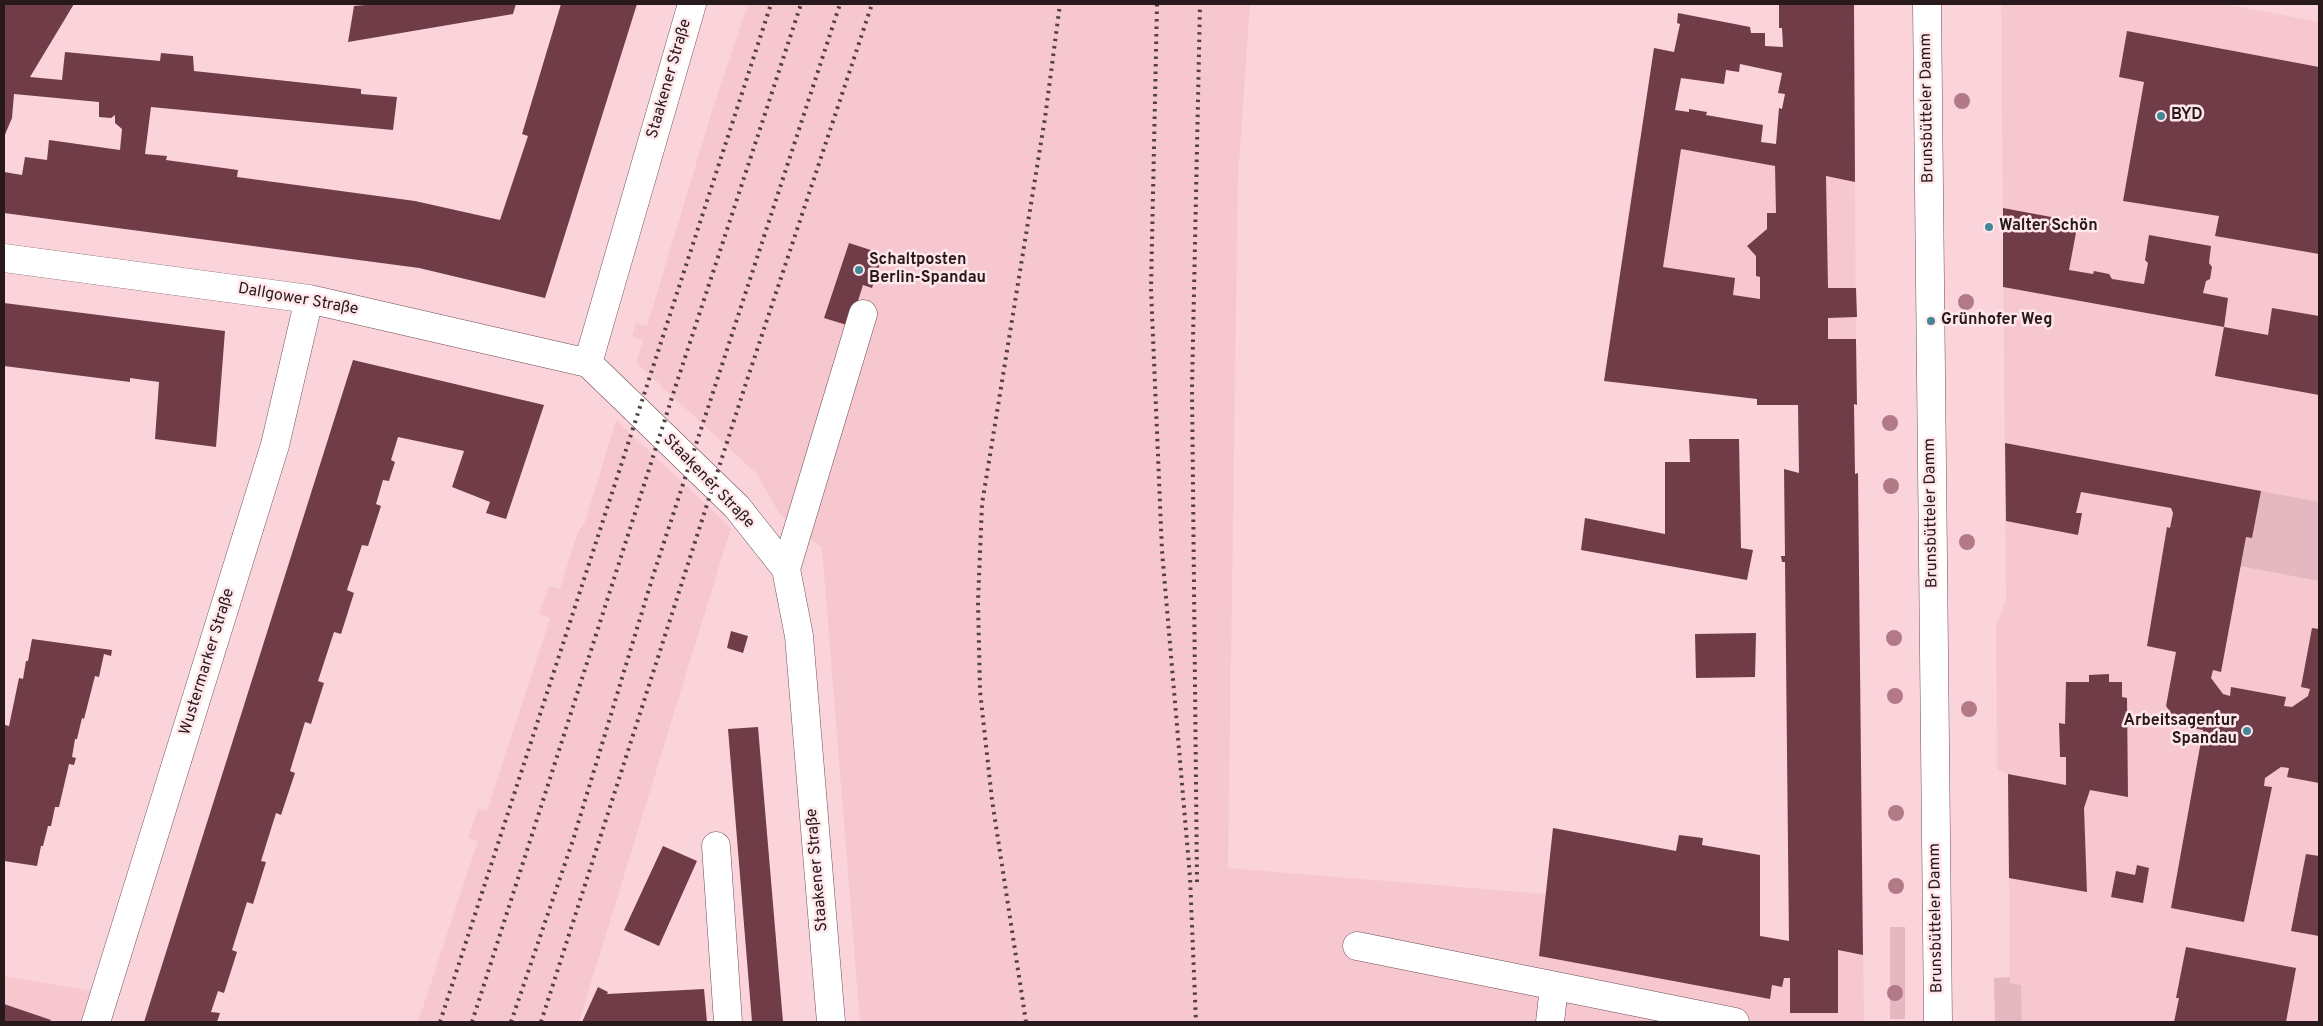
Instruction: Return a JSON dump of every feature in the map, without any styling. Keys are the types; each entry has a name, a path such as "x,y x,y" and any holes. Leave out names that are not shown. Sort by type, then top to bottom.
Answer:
{"street":[{"name":"Staakener Straße","path":"692,4 588,363 737,507 786,569 799,636 831,1022"},
{"name":"Brunsbütteler Damm","path":"1927,4 1938,1022"},
{"name":"Dallgower Straße","path":"4,258 309,299 588,363"},
{"name":"Wustermarker Straße","path":"96,1022 275,445 309,299"},
{"path":"786,569 863,314"},
{"path":"716,846 728,1022"},
{"path":"1356,946 1554,987 1620,1011 1721,1021"},
{"path":"1550,1022 1554,987"}],"shaded area":[{"path":"748,4 1250,4 1238,177 1228,868 1545,894 1863,955 1864,1022 860,1022 822,548 781,516 756,473 636,363 643,340 632,336 636,323 647,326 712,111"},
{"path":"2001,4 2224,4 2319,22 2319,1022 2022,1022 2021,985 2010,983 2008,774 1997,770 1996,627 2006,599"},
{"path":"1639,140 1855,182 1856,377 1609,346"},
{"path":"616,420 731,528 579,1022 418,1022 478,841 468,838 478,809 487,811 550,618 539,614 549,586 560,589 578,532 585,522"},
{"path":"2261,491 2319,502 2319,581 2240,566 2246,537 2252,538"},
{"path":"1890,927 1905,927 1905,1019 1890,1019"},
{"path":"4,976 97,992 87,1022 4,1022"},
{"path":"2010,977 2010,983 2021,985 2022,1022 1995,1022 1994,978"}],"building":[{"path":"4,4 74,4 30,77 62,80 65,52 160,61 161,53 193,56 194,71 361,89 361,94 397,97 393,130 151,107 145,154 167,156 166,160 238,170 237,177 415,201 500,220 528,136 522,134 561,4 637,4 545,298 419,268 4,213 4,172 22,175 25,157 47,160 49,140 120,150 122,129 115,123 115,115 111,118 99,117 99,102 14,94 12,118 4,137"},
{"path":"376,4 516,4 513,14 348,42 354,6"},
{"path":"1779,4 1854,4 1855,182 1826,176 1828,288 1856,288 1857,317 1828,318 1828,339 1856,339 1857,405 1854,404 1855,474 1858,473 1863,955 1838,950 1838,1013 1790,1013 1790,978 1784,978 1782,987 1772,985 1770,999 1539,956 1553,828 1676,851 1679,835 1703,838 1702,845 1760,855 1760,936 1789,941 1785,562 1782,562 1781,556 1785,556 1784,469 1799,473 1798,405 1757,405 1757,399 1604,381 1654,48 1674,52 1680,24 1677,23 1678,13 1750,27 1751,33 1765,33 1765,46 1783,47 1782,28 1779,28","holes":["1740,64 1782,73 1778,93 1785,94 1782,109 1779,108 1776,144 1761,142 1763,125 1706,115 1707,112 1689,109 1689,112 1675,110 1681,78 1724,84 1726,70 1739,72","1681,149 1775,166 1776,213 1767,213 1767,229 1747,246 1756,256 1756,276 1760,277 1760,299 1733,295 1735,278 1663,267"]},
{"path":"2127,31 2319,67 2319,254 2215,236 2219,216 2123,201 2144,82 2119,77"},
{"path":"2003,208 2078,222 2069,270 2093,274 2094,271 2109,274 2112,279 2144,284 2148,263 2145,260 2149,235 2211,246 2209,263 2212,267 2210,279 2206,281 2203,293 2228,298 2224,327 2003,287"},
{"name":"Schaltposten Berlin-Spandau","path":"849,243 883,254 872,288 863,285 850,326 824,318"},
{"path":"4,303 225,331 216,447 155,439 159,382 130,378 130,382 4,366"},
{"path":"2272,308 2319,316 2319,395 2215,376 2224,327 2268,335"},
{"path":"353,360 544,405 506,519 486,513 490,502 452,487 464,451 398,437 391,460 395,462 389,481 383,480 376,504 381,506 368,546 362,545 347,590 354,593 341,634 334,632 318,681 324,683 311,724 305,722 290,771 295,773 281,815 276,813 261,861 266,862 253,904 247,902 232,950 237,952 224,993 218,991 211,1012 220,1013 217,1022 144,1022"},
{"path":"1689,439 1739,439 1741,548 1753,550 1747,580 1581,550 1585,518 1665,534 1665,462 1690,462"},
{"path":"2005,443 2261,491 2252,538 2246,537 2221,672 2213,670 2211,678 2223,694 2230,696 2231,687 2286,697 2284,706 2292,707 2308,696 2310,689 2301,687 2312,628 2319,629 2319,783 2287,777 2289,768 2281,767 2265,778 2264,786 2272,787 2244,922 2171,908 2203,730 2180,726 2166,706 2176,652 2147,646 2167,527 2170,528 2173,513 2171,508 2081,492 2076,513 2082,513 2078,535 2006,521"},
{"path":"731,631 748,636 743,653 727,648"},
{"path":"1756,633 1755,677 1696,678 1695,634"},
{"path":"32,639 112,650 111,656 104,654 99,677 95,676 84,719 82,718 77,739 75,739 72,757 76,758 74,765 69,764 59,807 55,807 51,826 48,826 43,846 41,846 37,866 4,861 4,731 5,725 9,726 19,678 23,679"},
{"path":"2109,674 2109,682 2122,682 2122,697 2127,698 2128,797 2090,790 2084,808 2087,892 2009,878 2008,774 2066,785 2066,757 2060,757 2059,723 2065,724 2066,682 2089,682 2089,675"},
{"path":"758,727 783,1022 752,1022 728,729"},
{"path":"663,846 697,861 659,946 624,930"},
{"path":"2306,854 2319,856 2319,936 2291,931"},
{"path":"2137,865 2149,868 2143,903 2111,897 2116,871 2135,875"},
{"path":"2186,947 2296,968 2286,1022 2174,1022 2179,998 2176,998"},
{"path":"598,987 608,992 607,994 704,989 707,1022 582,1022"},
{"path":"4,1004 51,1020 50,1022 4,1022"}],"railway":[{"path":"440,1022 771,4"},
{"path":"472,1022 676,385 801,4"},
{"path":"511,1022 573,840 652,579 840,4"},
{"path":"541,1022 746,383 872,4"},
{"path":"1026,1022 992,800 980,691 978,602 982,504 1045,118 1060,4"},
{"path":"1157,4 1151,289 1162,551 1190,877 1196,1022"},
{"path":"1197,882 1192,388 1200,4"}],"place":[{"name":"BYD","path":"2161,116"},
{"name":"Walter Schön","path":"1989,227"},
{"name":"Schaltposten Berlin-Spandau","path":"859,270"},
{"name":"Grünhofer Weg","path":"1931,321"},
{"name":"Arbeitsagentur Spandau","path":"2247,731"}]}
